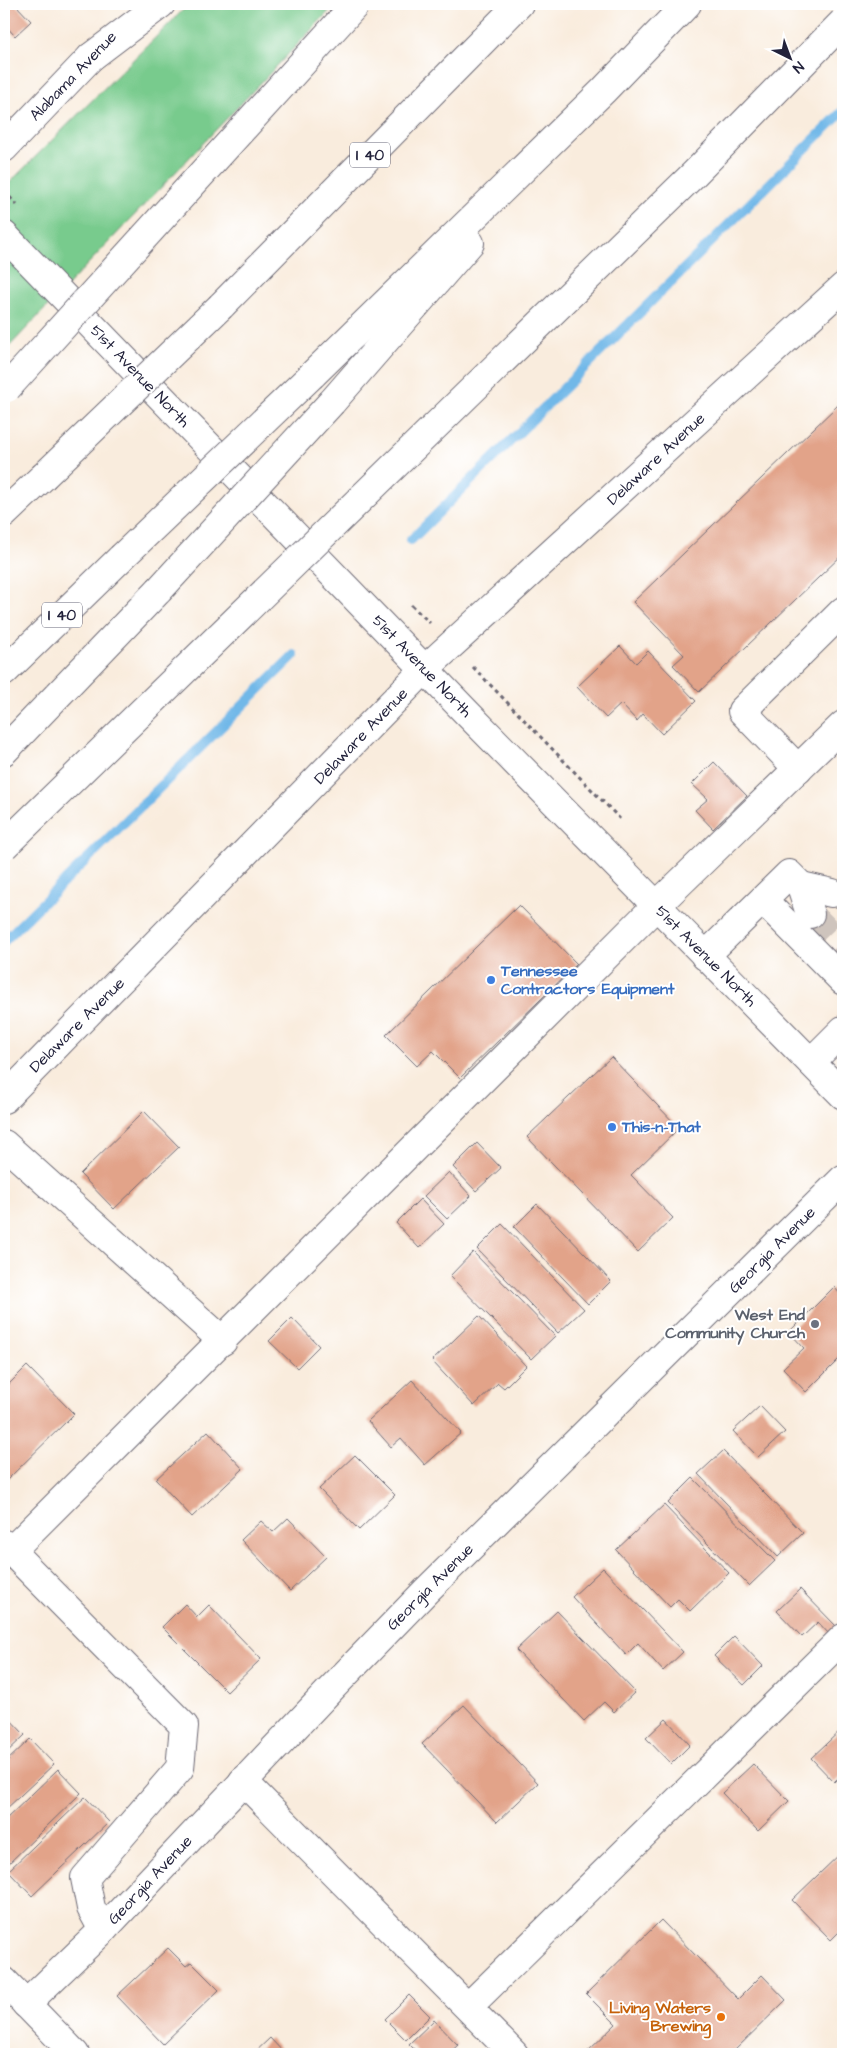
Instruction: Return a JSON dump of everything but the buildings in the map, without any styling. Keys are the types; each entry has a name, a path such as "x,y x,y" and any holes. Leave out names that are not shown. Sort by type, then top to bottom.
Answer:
{"main road":[{"name":"Alabama Avenue","path":"4,148 143,4"},
{"path":"91,57 161,4"},
{"path":"6,390 356,4"},
{"name":"I 40","path":"4,514 221,306 519,4"},
{"name":"I 40","path":"4,672 603,92 687,4"},
{"path":"4,846 694,174 843,22"},
{"path":"4,751 159,590 332,402 603,92"},
{"name":"51st Avenue North","path":"4,235 656,906 843,1095"},
{"name":"Delaware Avenue","path":"4,1099 425,669 843,287"},
{"path":"798,769 742,711 843,611"},
{"path":"103,1930 91,1908 85,1878 180,1768 184,1726 8,1548 223,1342 656,906 843,725"},
{"path":"705,956 789,874 801,886 810,914"},
{"path":"801,886 832,893"},
{"path":"762,900 843,981"},
{"path":"811,1062 843,1030"},
{"path":"4,1144 223,1342"},
{"name":"Georgia Avenue","path":"26,2004 103,1930 426,1591 843,1179"},
{"path":"468,2007 843,1638"},
{"path":"243,1781 514,2054"},
{"path":"4,1981 75,2054"}],"path":[{"path":"4,191 19,207"}],"green space":[{"path":"189,4 336,4 4,352 4,188"}],"waterway":[{"path":"411,540 843,111"},
{"path":"4,941 294,655"}],"tunnel":[{"path":"810,914 843,948"}],"place":[{"name":"Tennessee Contractors Equipment","path":"491,980"},
{"name":"This-n-That","path":"612,1127"},
{"name":"West End Community Church","path":"815,1324"},
{"name":"Living Waters Brewing","path":"721,2017"}]}
